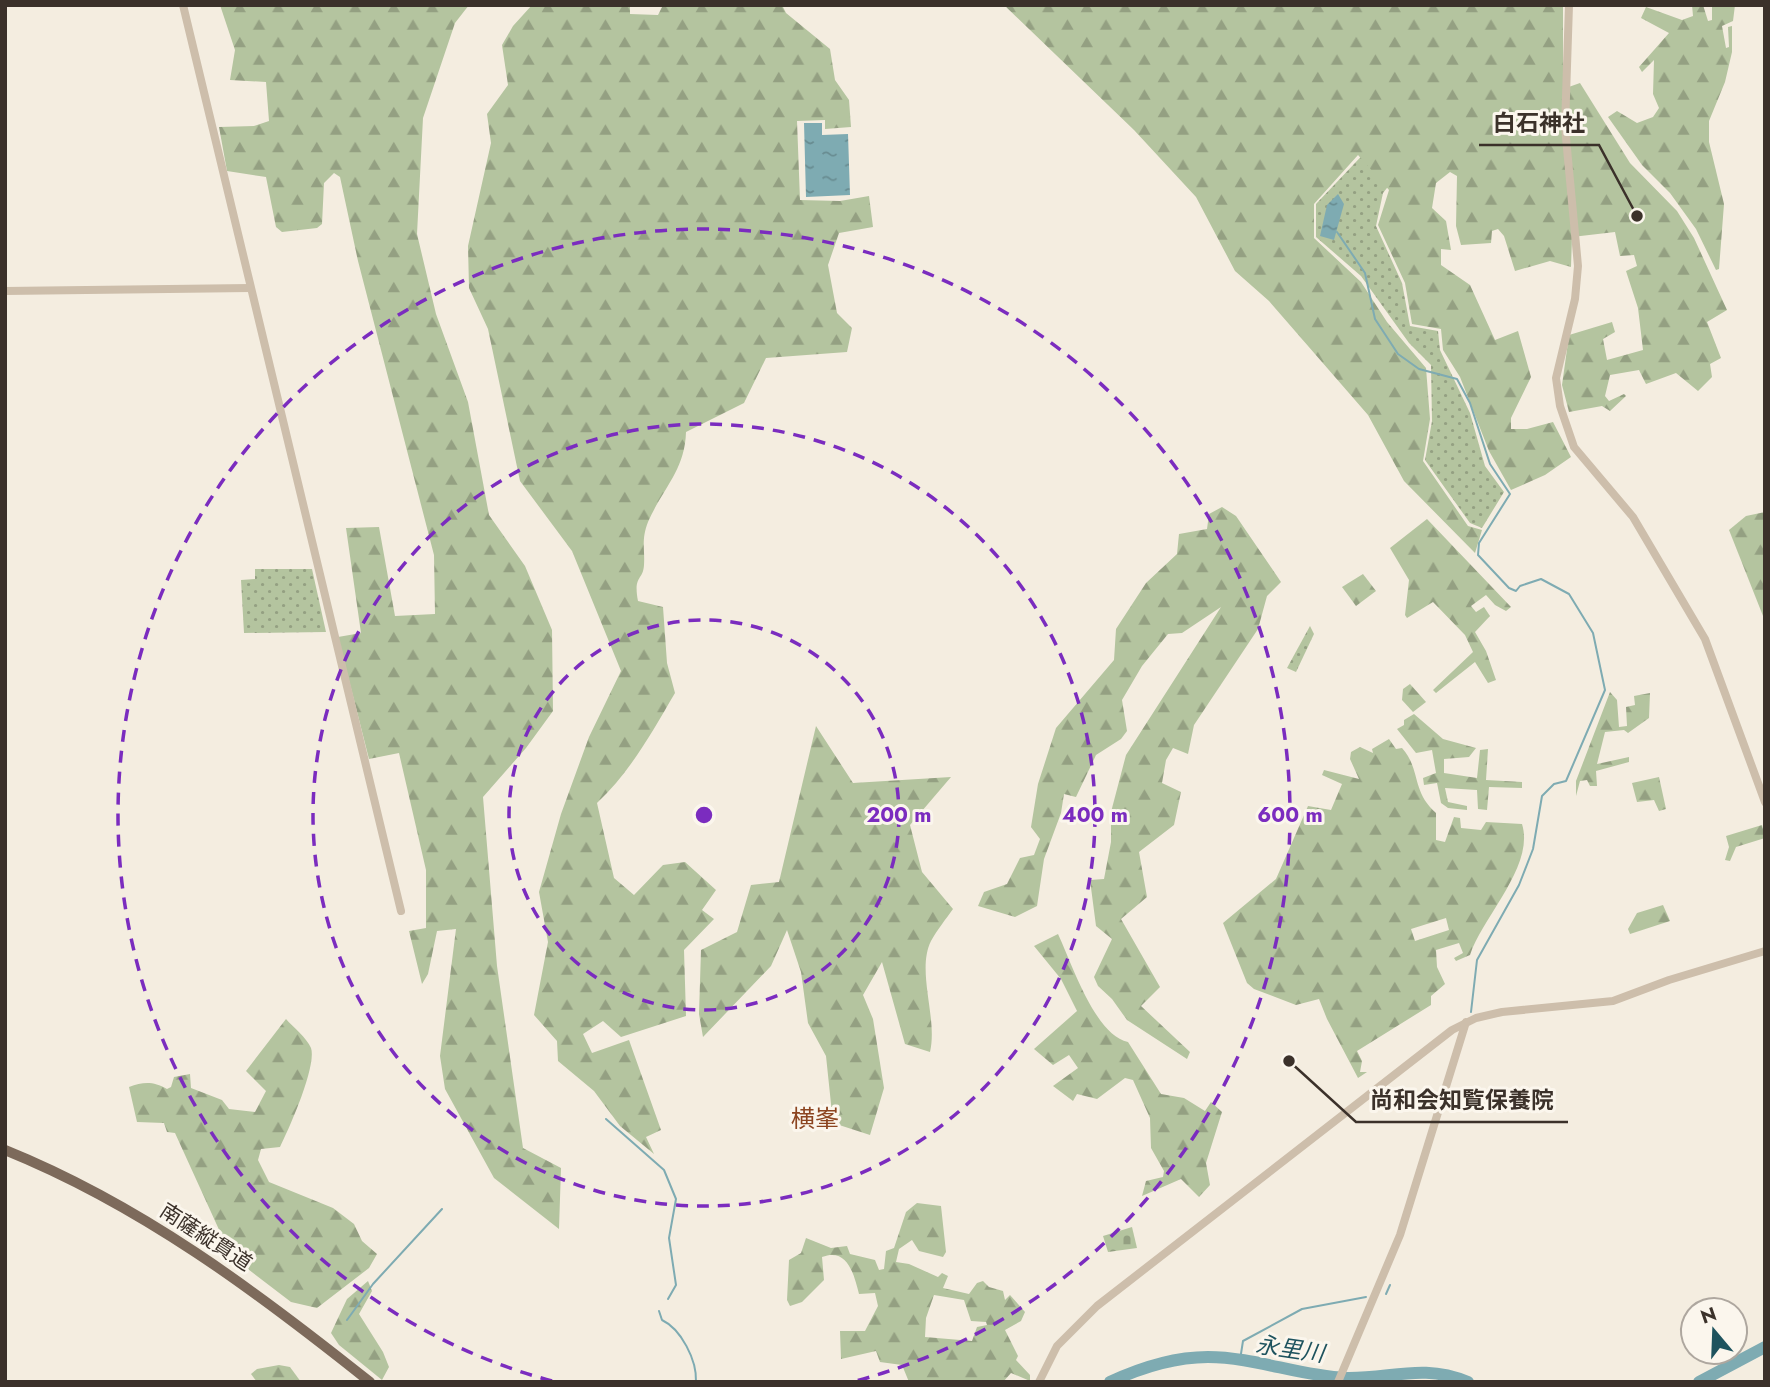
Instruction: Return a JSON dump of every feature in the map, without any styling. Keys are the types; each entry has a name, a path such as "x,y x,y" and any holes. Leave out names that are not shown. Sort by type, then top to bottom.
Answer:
{"main road":[{"name":"南薩縦貫道","path":"5,1150 115,1203 180,1240 284,1313 370,1382"}],"street":[{"path":"183,5 401,911"},
{"path":"1569,5 1565,127 1578,267 1575,299 1556,378 1560,405 1574,447 1633,517 1704,639 1765,802"},
{"path":"5,291 250,288"},
{"path":"1039,1382 1057,1346 1097,1306 1282,1159 1466,1022 1502,1012 1613,1001 1669,980 1765,951"},
{"path":"1338,1382 1400,1235 1466,1022"}],"green space":[{"path":"220,5 469,5 455,23 423,118 417,234 436,314 468,402 489,515 525,566 552,630 553,711 526,748 483,797 497,966 523,1148 561,1168 559,1229 494,1178 445,1089 440,1056 456,929 437,931 428,974 422,984 409,931 426,928 426,870 399,753 369,759 338,637 361,633 346,528 379,527 395,616 435,614 434,555 358,261 340,177 334,173 324,183 322,224 317,228 282,232 276,227 266,177 227,171 219,127 254,126 269,121 266,82 230,80 235,50"},
{"path":"532,5 630,5 630,14 658,15 663,5 782,5 786,13 830,49 835,80 849,100 851,127 825,129 825,120 797,121 800,200 840,201 869,196 873,227 839,233 828,265 837,313 852,328 847,352 766,358 744,403 686,432 682,457 646,528 643,570 637,582 638,601 663,607 667,663 675,693 631,764 597,803 614,878 634,895 663,865 685,862 716,890 702,910 714,919 684,950 686,1016 621,1037 603,1021 583,1034 592,1053 629,1040 661,1130 646,1137 654,1154 620,1126 594,1091 558,1061 557,1041 534,1015 548,942 539,892 561,814 589,737 621,671 572,551 520,481 488,329 469,288 468,246 491,143 487,114 508,85 502,45 513,26"},
{"path":"1004,5 1563,5 1563,89 1580,83 1630,163 1677,211 1694,238 1727,310 1707,322 1721,358 1710,364 1712,377 1698,391 1676,373 1646,384 1639,370 1610,375 1605,396 1609,401 1624,394 1626,396 1610,411 1602,406 1569,412 1562,385 1569,335 1612,322 1615,332 1603,339 1607,360 1643,350 1638,308 1626,271 1637,266 1634,255 1620,256 1615,232 1572,237 1571,267 1550,261 1515,271 1504,236 1498,229 1492,231 1491,243 1461,245 1456,226 1457,176 1450,172 1436,183 1432,208 1446,221 1451,250 1441,249 1441,265 1470,285 1495,340 1518,331 1531,377 1511,418 1511,429 1527,429 1553,422 1571,457 1545,475 1511,490 1489,451 1460,377 1443,350 1441,329 1412,324 1405,283 1378,225 1389,190 1358,155 1314,204 1314,238 1361,282 1387,322 1426,368 1430,419 1423,461 1468,526 1482,530 1475,553 1404,481 1368,415 1269,301 1235,271 1196,197 1134,130"},
{"path":"1692,5 1703,5 1708,21 1712,20 1712,5 1735,5 1733,21 1722,26 1726,48 1729,47 1728,27 1732,26 1732,52 1725,82 1709,121 1709,142 1724,204 1719,269 1716,270 1696,229 1670,193 1642,165 1608,117 1617,111 1637,123 1653,117 1659,108 1653,94 1654,60 1642,72 1639,67 1669,33 1641,18 1646,7 1682,20 1693,16"},
{"path":"1427,137 1383,193 1376,226 1402,283 1410,326 1438,331 1440,350 1470,413 1485,466 1504,492 1482,528 1470,523 1425,460 1432,421 1431,365 1409,343 1361,276 1316,237 1316,204 1373,144"},
{"path":"1222,507 1236,516 1281,582 1267,596 1258,629 1194,725 1188,754 1173,748 1166,760 1162,783 1181,792 1174,825 1139,852 1147,897 1121,919 1160,987 1141,1006 1190,1052 1187,1059 1127,1020 1112,999 1098,986 1094,977 1112,939 1096,926 1090,880 1104,879 1111,842 1111,812 1126,755 1221,607 1182,633 1168,634 1142,666 1122,700 1127,731 1121,739 1096,755 1076,797 1064,794 1061,813 1044,859 1037,906 1015,917 978,906 984,892 1007,884 1020,858 1034,855 1040,839 1031,827 1038,784 1056,728 1114,660 1116,629 1146,583 1177,554 1179,534 1207,529 1209,514"},
{"path":"1765,512 1765,621 1729,530 1746,516"},
{"path":"1427,519 1511,607 1506,611 1495,605 1486,595 1471,606 1476,612 1484,607 1490,616 1475,632 1486,651 1496,680 1488,683 1475,662 1436,693 1433,690 1473,652 1465,635 1433,602 1407,618 1405,615 1409,580 1390,548"},
{"path":"255,569 312,569 326,632 244,633 241,580 255,579"},
{"path":"1363,574 1376,591 1356,606 1342,587"},
{"path":"1310,626 1314,634 1296,672 1287,668"},
{"path":"1410,684 1426,702 1413,712 1402,700 1403,689"},
{"path":"1610,692 1617,700 1619,727 1627,726 1626,707 1635,705 1634,696 1650,693 1649,718 1628,733 1624,730 1605,732 1597,764 1629,757 1629,762 1596,771 1597,786 1590,786 1587,780 1580,781 1576,796 1576,781"},
{"path":"1414,714 1443,739 1476,748 1469,757 1444,759 1444,773 1477,778 1480,750 1488,749 1486,780 1522,782 1522,788 1489,787 1487,810 1478,809 1477,790 1445,788 1448,802 1467,806 1467,810 1448,808 1441,803 1437,783 1424,785 1423,778 1436,773 1432,750 1416,753 1397,729 1404,725 1404,720"},
{"path":"816,726 853,783 951,777 910,825 922,872 953,909 933,937 927,953 926,980 932,1039 930,1052 905,1044 882,962 863,995 873,1019 884,1088 870,1135 833,1123 826,1056 808,1023 801,972 787,930 771,966 703,1037 699,1014 701,950 737,932 751,885 779,882"},
{"path":"1389,739 1396,749 1402,748 1408,756 1423,797 1436,813 1436,840 1445,842 1454,817 1460,818 1461,828 1481,830 1486,822 1522,824 1524,840 1515,874 1470,955 1456,961 1454,958 1463,953 1459,943 1436,950 1437,967 1445,984 1431,996 1431,1005 1357,1051 1362,1061 1360,1072 1367,1072 1358,1078 1319,999 1296,1005 1254,989 1247,983 1223,923 1276,879 1308,806 1331,810 1342,784 1322,775 1324,770 1359,779 1350,759 1351,752 1360,747 1373,753 1372,749","holes":["1446,918 1449,930 1415,941 1411,929"]},
{"path":"1659,777 1666,809 1659,811 1654,800 1637,802 1632,783"},
{"path":"1762,825 1765,838 1736,847 1730,861 1725,860 1729,847 1726,836"},
{"path":"1663,905 1670,921 1630,934 1628,929 1637,913"},
{"path":"1058,934 1095,1013 1116,1037 1128,1042 1161,1094 1184,1098 1205,1111 1211,1102 1222,1112 1206,1163 1210,1185 1199,1197 1181,1179 1142,1196 1146,1181 1163,1177 1164,1171 1151,1148 1150,1118 1133,1080 1125,1078 1097,1099 1077,1094 1073,1101 1053,1086 1078,1068 1069,1055 1053,1065 1034,1049 1077,1011 1061,979 1034,946"},
{"path":"286,1019 311,1048 310,1069 280,1147 261,1149 258,1160 269,1182 333,1208 354,1224 362,1241 377,1254 369,1268 317,1308 291,1302 244,1266 245,1254 226,1245 175,1133 167,1132 164,1123 137,1122 129,1087 148,1083 167,1089 171,1087 174,1077 190,1074 191,1088 222,1100 229,1109 255,1112 266,1091 246,1071"},
{"path":"917,1203 941,1206 946,1252 943,1257 919,1251 912,1240 899,1249 896,1262 909,1264 938,1277 942,1273 948,1276 943,1288 969,1294 977,1283 983,1281 989,1287 1003,1291 1005,1300 1010,1295 1025,1312 1021,1321 1005,1330 1018,1356 1016,1360 1030,1375 1030,1381 1011,1373 1003,1382 909,1382 902,1365 880,1362 876,1351 841,1359 840,1331 865,1331 878,1306 875,1293 859,1294 848,1265 838,1256 822,1257 824,1280 802,1302 790,1306 787,1300 789,1260 801,1253 806,1238 831,1248 847,1246 850,1254 875,1260 879,1270 884,1269 886,1251 894,1248 906,1212","holes":["934,1295 964,1300 971,1321 986,1322 987,1325 977,1327 972,1341 925,1337 926,1318"]},
{"path":"1132,1227 1137,1248 1108,1252 1103,1236"},
{"path":"368,1281 372,1291 359,1314 383,1352 389,1367 382,1380 339,1345 331,1333 347,1299"},
{"path":"279,1365 290,1367 301,1382 257,1382 251,1374 257,1369"}],"water":[{"path":"804,123 822,123 822,135 848,134 850,195 806,197"},
{"path":"1338,194 1344,204 1334,240 1320,236 1327,205"}],"waterway":[{"path":"1337,232 1365,273 1375,319 1398,354 1419,369 1457,379 1470,403 1490,464 1510,494 1479,543 1478,555 1509,588 1516,591 1520,586 1541,579 1569,594 1593,633 1605,690 1566,781 1554,784 1542,796 1533,849 1519,885 1477,960 1471,1012"},
{"path":"606,1119 664,1170 676,1199 669,1238 676,1285 668,1299"},
{"path":"347,1320 373,1284 442,1209"},
{"path":"1386,1294 1390,1285"},
{"path":"1240,1360 1243,1341 1302,1309 1366,1297"},
{"path":"659,1311 662,1320 675,1330 691,1355 696,1382"},
{"name":"永里川","path":"1699,1382 1765,1347"},
{"name":"永里川","path":"1110,1382 1158,1364 1208,1357 1242,1360 1328,1377 1362,1378 1421,1373 1451,1376 1468,1382"}],"place":[{"name":"白石神社","path":"1637,216"},
{"name":"尚和会知覧保養院","path":"1289,1061"}],"district":[{"name":"横峯","path":"815,1119"}]}
